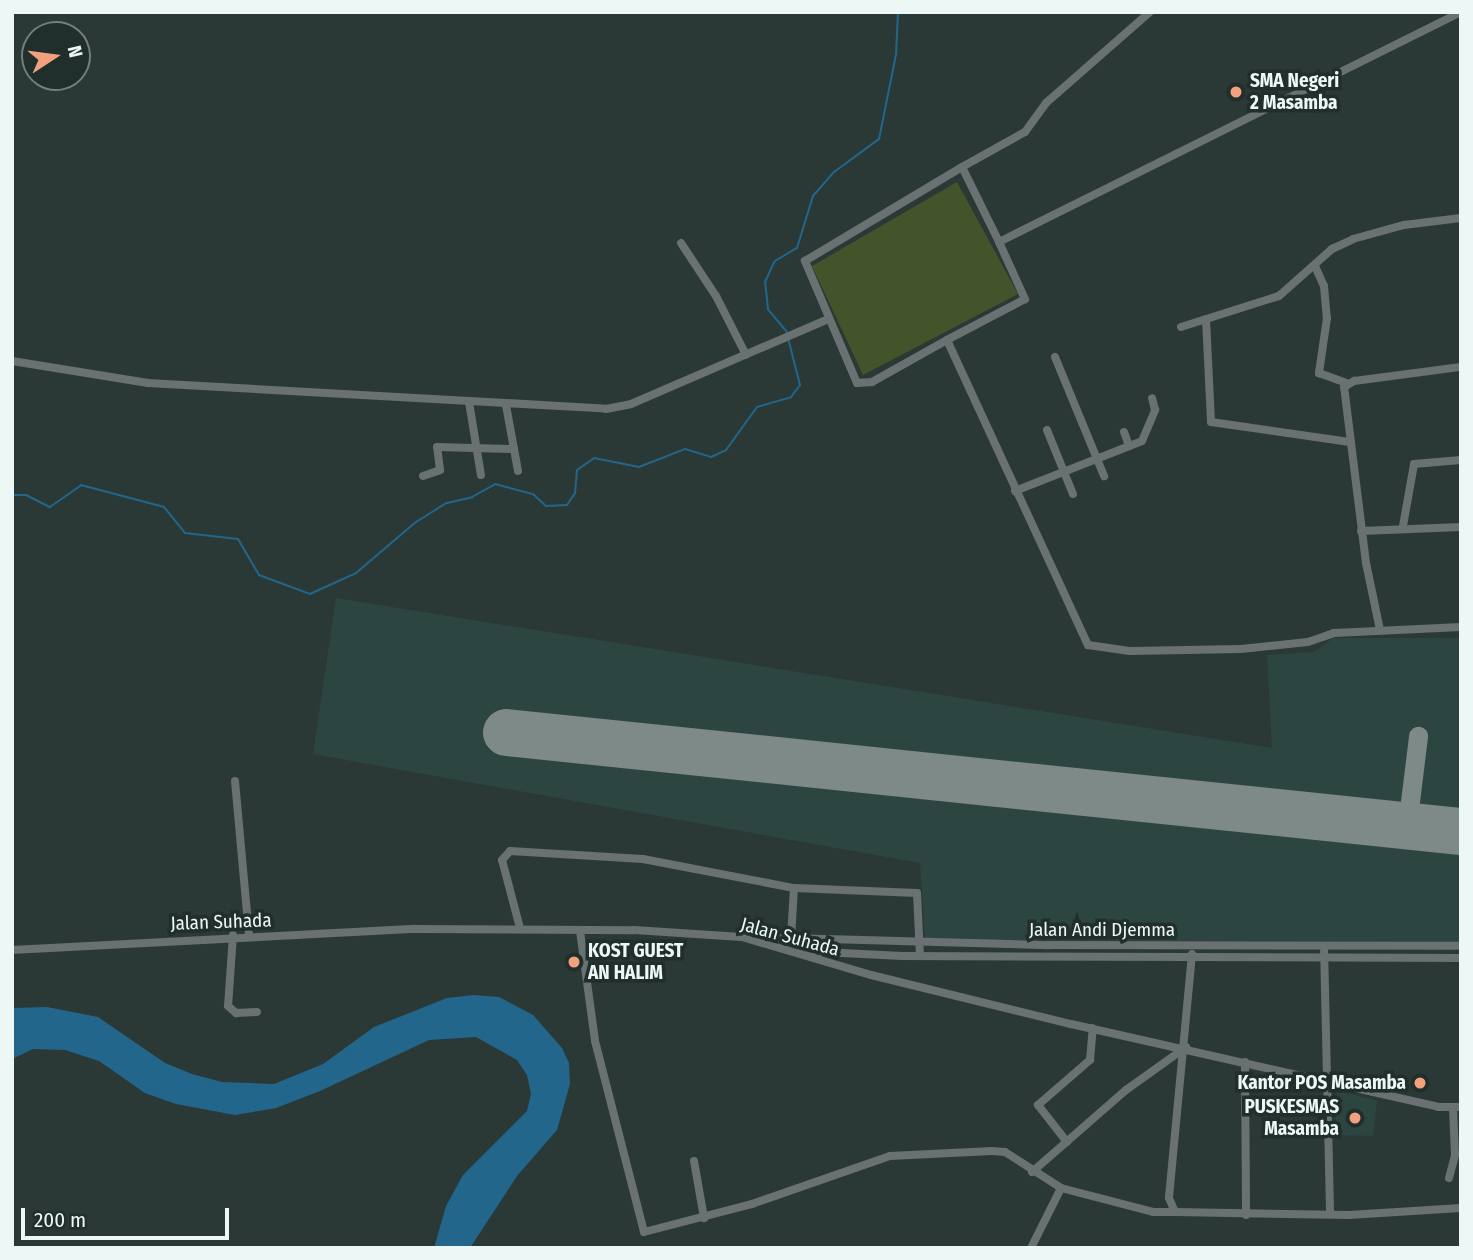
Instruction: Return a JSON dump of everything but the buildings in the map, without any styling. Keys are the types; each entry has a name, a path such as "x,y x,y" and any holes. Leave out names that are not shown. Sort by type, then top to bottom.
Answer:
{"street":[{"path":"961,167 1025,299 863,385 857,383 804,261 961,167 1025,132 1046,103 1150,12"},
{"path":"999,242 1461,12"},
{"path":"1181,327 1279,296 1332,249 1367,233 1461,218"},
{"path":"681,243 716,296 746,355"},
{"path":"1315,266 1324,286 1326,318 1319,373 1347,383 1461,367"},
{"path":"12,361 148,383 606,409 631,404 828,319"},
{"path":"1206,319 1211,422 1349,442"},
{"path":"947,341 1079,632 1097,650 1279,647 1334,633 1461,627"},
{"path":"1055,356 1104,476"},
{"path":"1347,383 1349,442 1361,531 1380,630"},
{"path":"1014,491 1145,438 1154,410 1152,398"},
{"path":"469,402 474,448 481,475"},
{"path":"506,405 518,471"},
{"path":"1047,430 1073,494"},
{"path":"1124,432 1129,446"},
{"path":"423,476 440,470 437,447 514,449"},
{"path":"1403,526 1415,464 1461,460"},
{"path":"1361,531 1403,526 1461,527"},
{"path":"235,781 249,935"},
{"path":"520,928 502,860 510,851 643,859 794,888 917,893 922,944 920,956"},
{"path":"791,938 794,888"},
{"name":"Jalan Suhada","path":"12,950 233,935 520,928 742,937 872,975 1093,1028 1457,1107"},
{"path":"580,931 595,1041 642,1228 652,1232 704,1218 890,1156 1005,1152 1060,1188 1153,1212 1246,1215 1420,1213 1461,1208"},
{"path":"233,935 228,1006 236,1013 257,1012"},
{"name":"Jalan Andi Djemma","path":"742,937 922,944 1461,948"},
{"path":"1020,945 1020,957"},
{"path":"1175,1212 1169,1198 1186,1047 1192,946"},
{"path":"1324,946 1324,1079 1329,1213"},
{"name":"Jalan Andi Djemma","path":"792,951 920,956 1461,958"},
{"path":"1067,1142 1038,1105 1090,1060 1093,1028"},
{"path":"1032,1172 1186,1047"},
{"path":"1245,1062 1246,1215"},
{"path":"1449,1178 1455,1155 1457,1107"},
{"path":"694,1161 704,1218"},
{"path":"1031,1248 1060,1188"}],"shaded area":[{"path":"336,598 1272,748 1267,655 1314,652 1333,638 1461,638 1461,942 925,940 920,863 313,754"},
{"name":"PUSKESMAS Masamba","path":"1337,1090 1377,1101 1373,1136 1335,1135"}],"green space":[{"path":"957,182 1018,294 863,375 812,266"}],"water":[{"path":"474,995 499,997 533,1015 562,1048 569,1063 570,1084 557,1130 517,1176 470,1248 434,1248 446,1206 463,1175 527,1111 531,1094 527,1075 517,1060 476,1037 429,1040 320,1091 276,1108 235,1115 176,1104 145,1093 99,1061 65,1050 33,1049 12,1059 12,1008 47,1007 98,1017 165,1063 192,1074 222,1082 274,1084 323,1064 374,1027 447,998"}],"waterway":[{"path":"787,332 768,309 765,282 775,261 797,248 813,196 834,172 879,139 896,55 898,12"},
{"path":"12,495 26,495 50,507 81,485 164,507 185,533 238,539 259,575 310,594 356,573 416,522 447,503 472,497 495,484 533,494 546,506 567,505 575,493 577,470 594,458 639,467 685,449 711,457 726,450 757,407 791,397 800,385 788,338"}],"taxiway":[{"path":"1407,826 1418,736"}],"runway":[{"path":"506,732 1461,831"}],"place":[{"name":"SMA Negeri 2 Masamba","path":"1236,92"},
{"name":"KOST GUEST AN HALIM","path":"574,962"},
{"name":"Kantor POS Masamba","path":"1420,1083"},
{"name":"PUSKESMAS Masamba","path":"1355,1118"}]}
